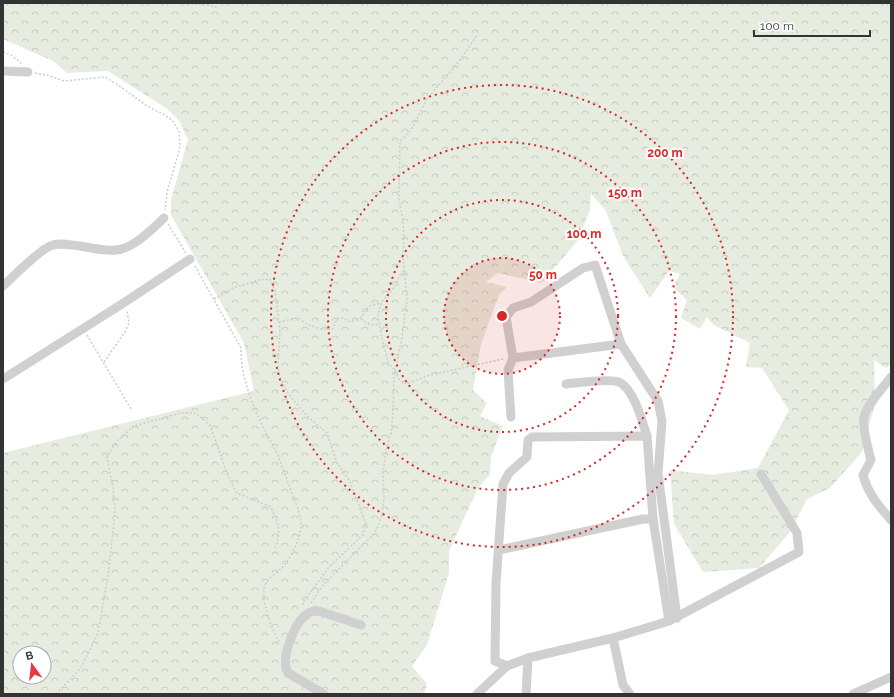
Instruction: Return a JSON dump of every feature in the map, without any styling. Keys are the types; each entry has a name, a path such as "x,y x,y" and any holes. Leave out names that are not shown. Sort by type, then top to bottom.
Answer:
{"street":[{"path":"3,71 28,72"},
{"path":"3,286 42,251 50,246 70,245 117,250 128,247 164,218"},
{"path":"3,379 190,259"},
{"path":"511,417 508,370 513,358 506,317 513,308 531,302 583,268 595,265 622,344 658,401 662,421 658,473 673,619"},
{"path":"513,358 622,344"},
{"path":"891,378 868,407 864,417 866,441 871,460 863,475 872,499 891,520"},
{"path":"566,384 611,380 619,382 628,389 635,403 647,436 653,519 673,619"},
{"path":"507,666 494,661 496,583 501,495 503,484 509,473 527,457 528,440 532,437 647,436"},
{"path":"477,694 507,666 528,658 613,638 673,619 799,552 797,533 761,474"},
{"path":"499,550 643,519 653,519"},
{"path":"324,694 288,673 286,669 286,660 291,637 306,614 312,611 319,611 361,625"},
{"path":"613,638 623,685 630,694"},
{"path":"526,694 528,658"},
{"path":"853,694 891,677"}],"path":[{"path":"183,3 209,5 219,8"},
{"path":"306,614 323,584 375,533 382,515 384,497 383,473 386,450 393,420 395,371 402,337 406,299 403,256 403,221 399,199 400,141 408,135 418,120 421,110 427,100 477,35"},
{"path":"3,52 11,55 24,65 28,72 47,75 64,81 104,77 147,106 172,120 179,131 180,146 178,158 167,192 164,218 190,259 241,348 240,360 244,379 263,428 285,473 301,522 300,532 292,552 285,564 270,578 264,589 266,606 275,636 280,644 288,651"},
{"path":"404,271 399,276 396,285 381,303 378,315 388,362 400,381 404,383 460,368 513,358"},
{"path":"214,300 233,288 259,280 270,279 275,291 279,322 280,332 278,365 280,377 287,392 307,416 327,433 337,463 349,480 366,524 363,535 328,567 302,602 306,614"},
{"path":"279,322 300,318 306,324 316,328 326,330 333,329 337,319 345,318 351,322 361,319 369,306 381,303"},
{"path":"104,362 126,332 129,323 127,312 122,304"},
{"path":"361,319 369,324 380,325"},
{"path":"83,329 131,409"},
{"path":"56,694 81,668 98,633 109,569 115,511 113,488 107,457 117,441 134,426 181,413 196,414 201,417 210,425 228,476 237,493 271,507 279,528 279,539 275,548"}],"green space":[{"path":"3,3 891,3 891,364 886,368 874,360 875,404 862,452 830,488 807,499 790,532 759,568 703,572 674,524 670,470 713,475 758,468 789,410 762,368 746,367 750,343 714,325 707,317 700,329 681,318 687,300 673,287 680,274 669,271 650,298 623,256 606,211 591,193 590,210 578,240 542,283 498,273 486,282 507,287 499,295 481,344 473,390 487,403 480,416 503,426 491,457 490,474 478,488 449,551 449,573 427,645 412,666 427,684 424,694 3,694 3,453 254,391 244,343 171,215 171,200 188,140 179,120 166,108 108,71 67,73 53,61 3,39"}]}
